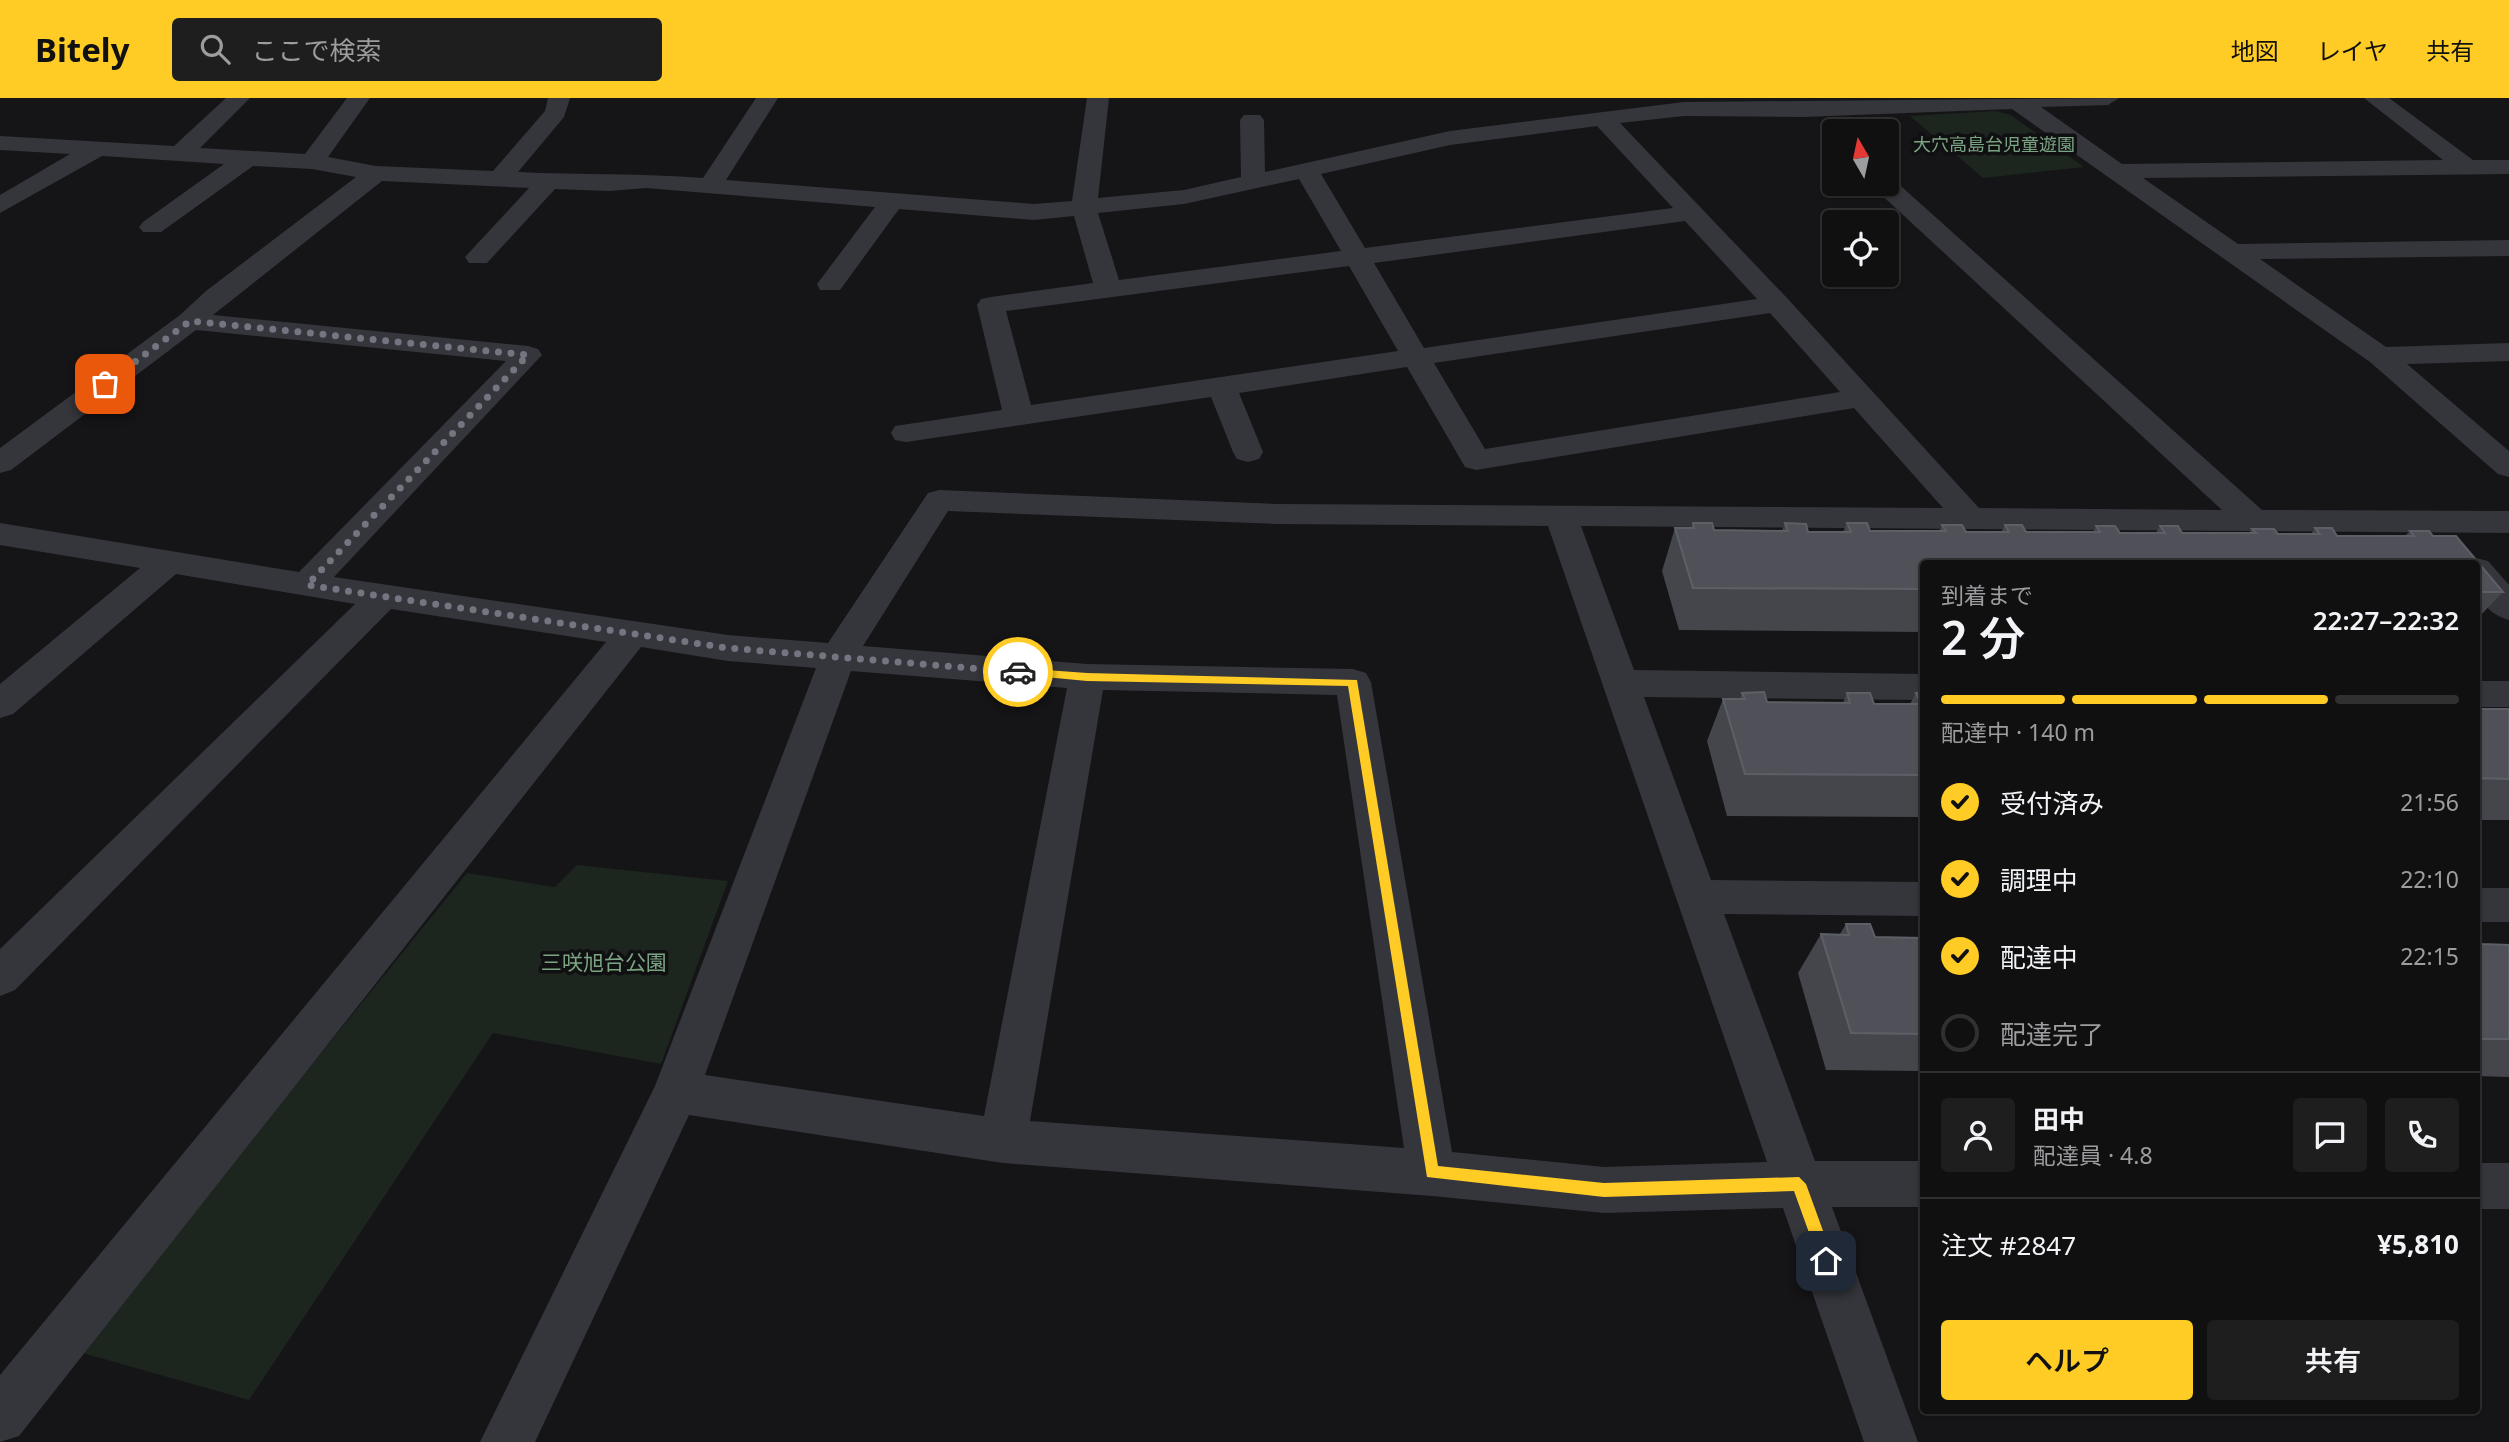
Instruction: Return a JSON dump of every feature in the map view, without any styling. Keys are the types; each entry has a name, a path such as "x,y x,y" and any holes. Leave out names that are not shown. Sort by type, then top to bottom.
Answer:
{"street":[{"path":"179,155 239,98"},
{"path":"312,162 359,98"},
{"path":"500,178 556,112 559,98"},
{"path":"711,185 767,98"},
{"path":"1097,98 1084,208 1108,289"},
{"path":"0,143 312,162 376,173 711,185 1034,212 1184,197 1450,138 1602,118 1639,106 1803,110 2108,98"},
{"path":"2375,98 2467,167"},
{"path":"2018,102 2380,356 2509,467"},
{"path":"1803,110 1822,127"},
{"path":"1602,118 1777,304 1968,516"},
{"path":"1252,120 1253,182"},
{"path":"0,205 97,149"},
{"path":"152,227 247,159"},
{"path":"2117,171 2509,167"},
{"path":"1307,171 1476,460 1861,398"},
{"path":"0,463 190,321 216,297 376,173"},
{"path":"478,257 549,181"},
{"path":"1897,196 2252,519"},
{"path":"830,284 891,202"},
{"path":"1019,417 991,305 1690,213"},
{"path":"2234,252 2509,247"},
{"path":"906,433 1777,304"},
{"path":"190,321 528,355 307,585"},
{"path":"2380,356 2509,352"},
{"path":"1222,387 1248,452"},
{"path":"508,1442 676,1092 838,657 939,500 1277,514 1968,516 2509,522"},
{"path":"1561,516 1891,1442"},
{"path":"2436,521 2469,560"},
{"path":"0,534 307,585 728,648 1087,677 1353,682 1432,1172"},
{"path":"0,704 168,563"},
{"path":"2480,574 2509,608"},
{"path":"0,977 384,596"},
{"path":"0,1418 631,635"},
{"path":"1003,1141 1087,677"},
{"path":"1621,683 1920,687"},
{"path":"2480,694 2509,695"},
{"path":"1697,897 1920,900"},
{"path":"2480,905 2509,905"},
{"path":"676,1092 1003,1141 1432,1172 1604,1190 1799,1184 1920,1184"},
{"path":"2480,1186 2509,1186"}],"green space":[{"name":"大穴高島台児童遊園","path":"1996,111 2011,115 2084,167 1983,178 1910,116"},
{"name":"三咲旭台公園","path":"577,865 728,881 661,1064 493,1033 249,1400 79,1352 467,873 555,887"}],"building":[{"path":"1693,523 1712,523 1714,530 1788,531 1785,523 1806,524 1808,532 1851,532 1847,523 1867,523 1870,531 1946,531 1942,525 1962,525 1966,532 2009,532 2005,525 2022,525 2026,532 2100,532 2096,526 2115,526 2120,533 2165,533 2160,526 2178,526 2182,533 2256,533 2252,529 2274,529 2278,534 2320,534 2315,528 2332,528 2337,536 2414,536 2410,531 2429,531 2433,536 2456,536 2476,560 1920,560 1920,589 1693,588 1675,528 1694,528"},
{"path":"2480,565 2503,592 2480,592"},
{"path":"1764,692 1767,702 1850,703 1847,693 1870,693 1874,704 1920,704 1920,775 1745,774 1723,699 1745,699 1742,693"},
{"path":"2480,709 2509,709 2509,779 2480,778"},
{"path":"1846,924 1870,924 1875,937 1920,938 1920,1034 1851,1033 1821,934 1849,935"},
{"path":"2480,941 2482,944 2509,945 2509,1039 2480,1039"}],"way so far":[{"path":"105,384 190,321 528,355 307,585 728,648 1018,672"}],"route":[{"path":"1018,672 1087,677 1353,682 1432,1172 1604,1190 1799,1184 1826,1261"}]}
